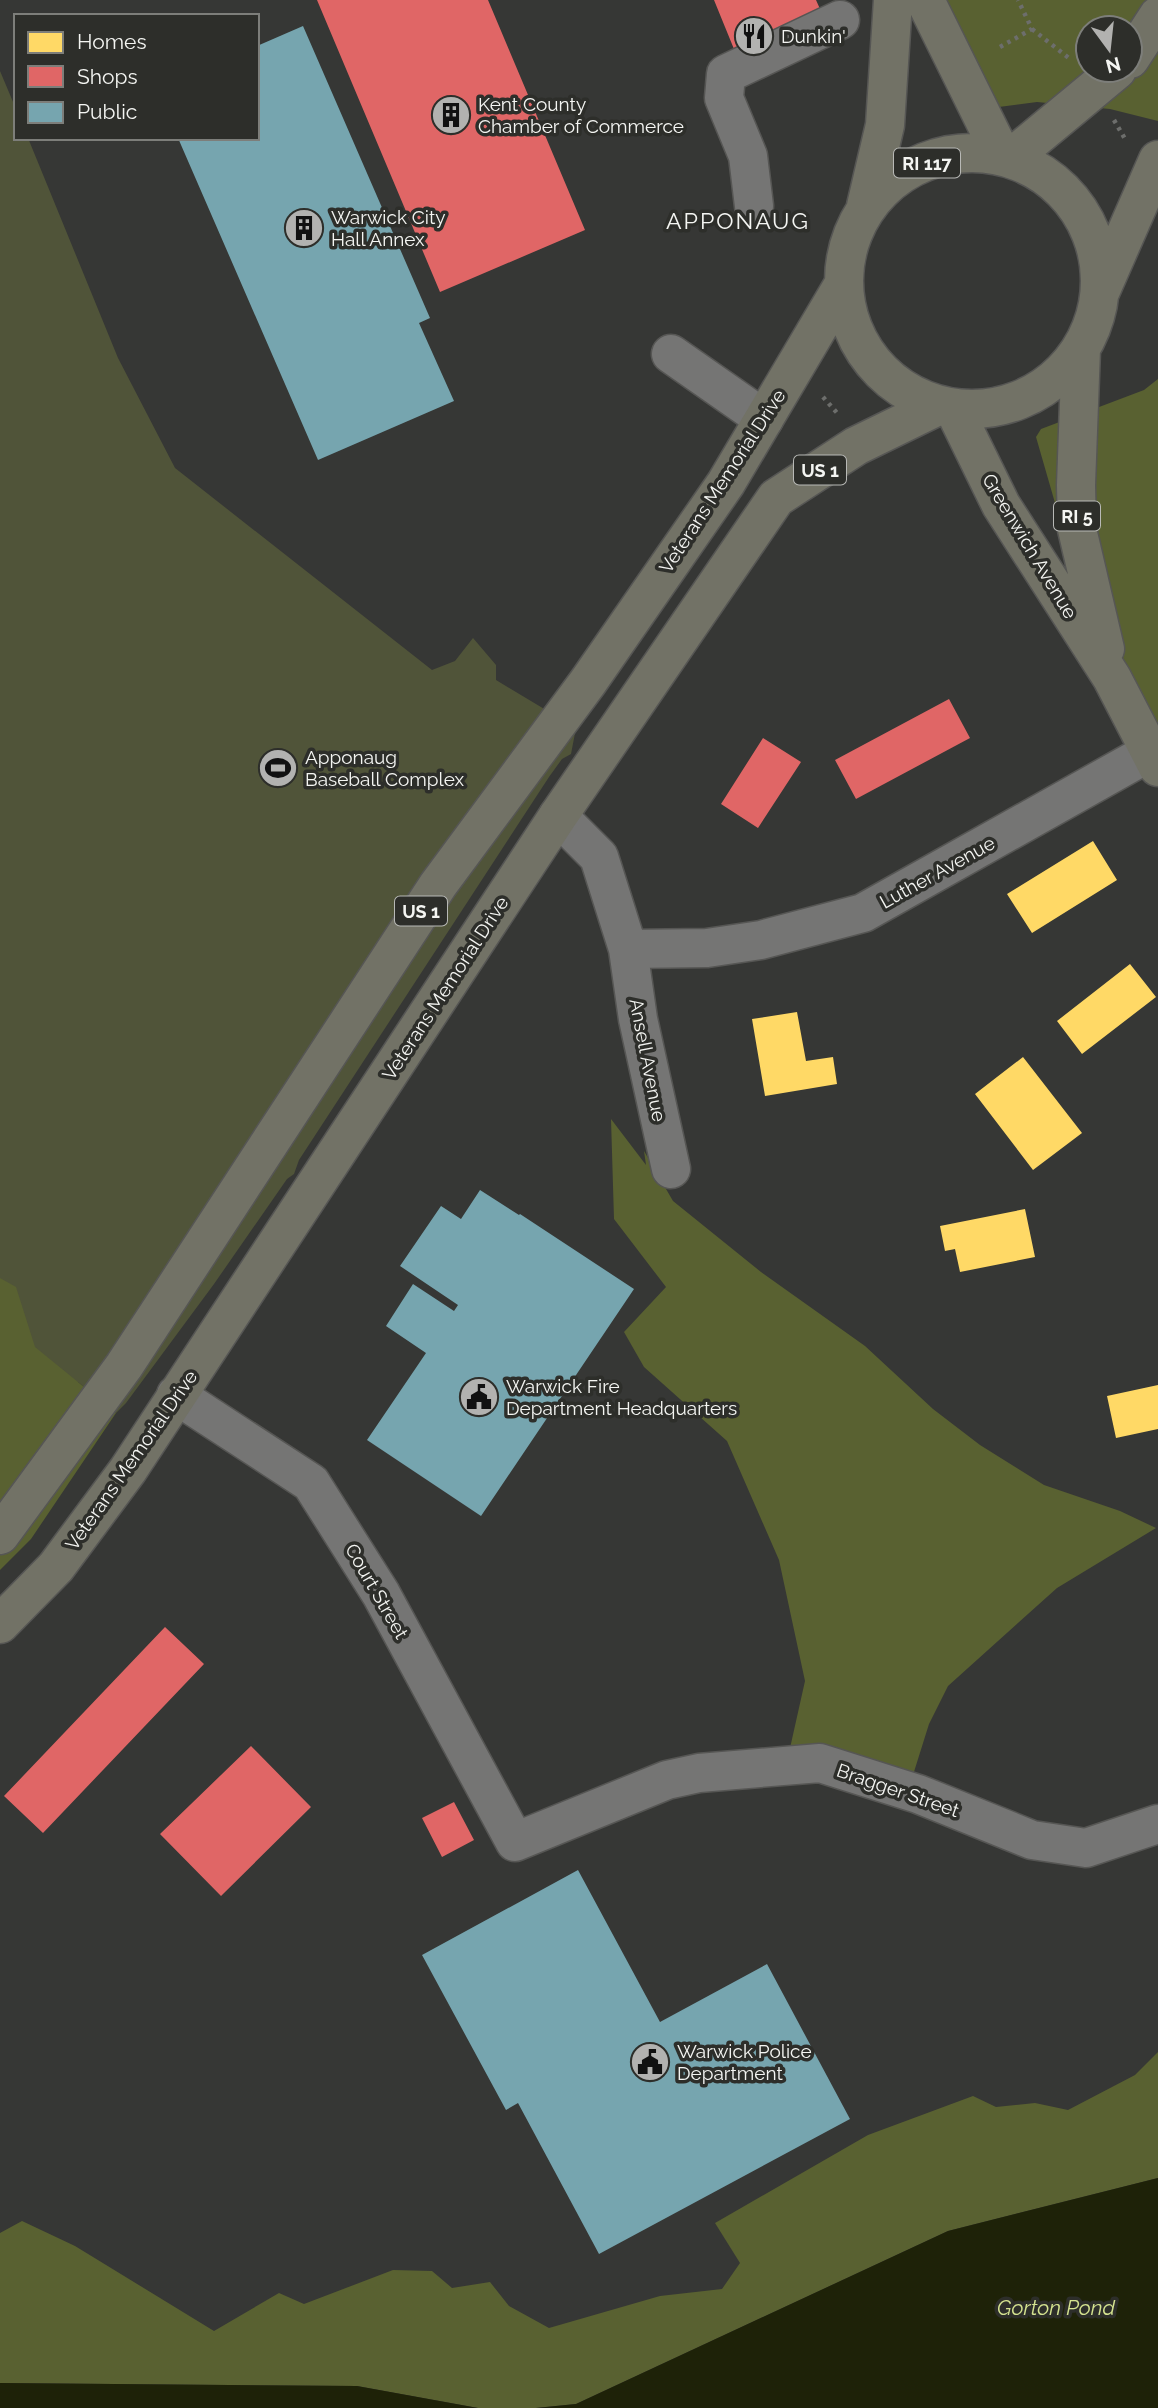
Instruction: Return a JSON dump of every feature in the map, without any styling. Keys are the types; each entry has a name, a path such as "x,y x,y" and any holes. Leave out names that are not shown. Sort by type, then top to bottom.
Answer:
{"main road":[{"name":"US 1","path":"842,287 848,245 866,206 885,125 892,0"},
{"path":"925,0 1007,157 1099,84"},
{"path":"1144,38 1158,16"},
{"path":"1100,292 1143,152"},
{"name":"RI 117","path":"866,206 904,172 951,154 1007,157"},
{"name":"US 1","path":"946,407 991,409 1026,398 1058,378 1082,349 1094,322 1100,292 1097,249 1079,209 1049,178 1007,157"},
{"path":"842,287 856,339 890,381 946,407"},
{"name":"Veterans Memorial Drive","path":"0,1535 124,1366 438,885 596,671 726,483 842,287"},
{"name":"Greenwich Avenue","path":"1082,349 1076,485 1077,529 1112,678"},
{"name":"Veterans Memorial Drive","path":"0,1624 56,1567 128,1470 558,816 776,498 856,446 946,407"},
{"name":"Greenwich Avenue","path":"946,407 1002,505 1112,678 1154,760"}],"street":[{"path":"754,206 748,156 724,98 726,74 840,20"},
{"path":"671,354 764,419"},
{"name":"Luther Avenue","path":"628,949 708,948 761,940 863,913 1154,760"},
{"name":"Ansell Avenue","path":"558,816 599,857 628,949 638,1019 671,1169"},
{"name":"Court Street","path":"176,1395 310,1483 381,1594 515,1842"},
{"name":"Bragger Street","path":"515,1842 667,1780 699,1773 820,1763 918,1794 1032,1840 1086,1848 1158,1824"}],"path":[{"path":"1018,0 1032,29 1074,62"},
{"path":"1000,47 1032,29"},
{"path":"1108,110 1143,152"},
{"path":"819,392 841,416"}],"shaded area":[{"name":"Apponaug Baseball Complex","path":"0,71 14,104 14,140 29,140 118,358 175,468 432,670 455,661 473,638 496,665 496,680 576,728 571,754 562,759 549,777 299,1160 294,1174 287,1179 126,1403 116,1413 78,1382 0,1378"}],"green space":[{"path":"925,0 1158,0 1158,121 1110,109 1037,102 968,111"},
{"path":"1158,379 1158,782 1068,548 1036,437 1041,429 1144,390"},
{"path":"611,1119 646,1165 644,1151 673,1201 761,1272 865,1346 933,1409 980,1445 1044,1485 1120,1511 1156,1528 1057,1588 948,1686 929,1724 908,1791 786,1766 805,1681 779,1560 727,1441 644,1367 624,1332 666,1287 614,1219"},
{"path":"0,1278 16,1287 35,1347 116,1413 31,1539 0,1570"},
{"path":"1158,2052 1158,2178 948,2231 576,2404 536,2408 478,2408 357,2386 0,2383 0,2233 22,2221 75,2246 214,2331 279,2293 304,2304 393,2270 432,2271 452,2288 490,2282 509,2306 549,2328 660,2296 722,2289 740,2263 715,2223 868,2135 973,2096 996,2107 1035,2103 1068,2110 1135,2075"}],"water":[{"name":"Gorton Pond","path":"1158,2178 1158,2408 536,2408 576,2404 948,2231"},
{"path":"0,2383 357,2386 478,2408 0,2408"}],"building: Homes":[{"path":"1093,841 1117,880 1032,933 1007,894"},
{"path":"1130,964 1156,997 1082,1054 1057,1021"},
{"path":"797,1012 806,1061 833,1057 837,1084 765,1096 752,1019"},
{"path":"1023,1057 1082,1133 1033,1170 975,1094"},
{"path":"1025,1209 1035,1257 960,1272 955,1249 945,1251 940,1226"},
{"path":"1158,1385 1158,1429 1116,1438 1107,1396"}],"building: Shops":[{"name":"Kent County Chamber of Commerce","path":"317,0 488,0 585,230 440,292"},
{"name":"Dunkin'","path":"714,0 816,0 824,18 736,54"},
{"path":"949,699 970,738 856,799 835,760"},
{"path":"763,738 801,762 758,828 721,804"},
{"path":"165,1627 204,1664 43,1833 4,1796"},
{"path":"251,1746 311,1807 221,1896 160,1834"},
{"path":"454,1802 474,1840 442,1857 422,1818"}],"building: Public":[{"name":"Warwick City Hall Annex","path":"303,26 430,318 419,323 454,401 318,460 179,140 259,140 259,45"},
{"name":"Warwick Fire Department Headquarters","path":"480,1190 634,1289 481,1516 367,1440 426,1353 386,1326 413,1284 454,1311 458,1305 400,1266 441,1206 461,1219"},
{"name":"Warwick Police Department","path":"578,1870 660,2022 767,1964 850,2119 599,2254 518,2103 506,2110 422,1955"}],"place":[{"name":"Dunkin'","path":"754,36"},
{"name":"Kent County Chamber of Commerce","path":"451,115"},
{"name":"Warwick City Hall Annex","path":"304,228"},
{"name":"Apponaug Baseball Complex","path":"278,768"},
{"name":"Warwick Fire Department Headquarters","path":"479,1397"},
{"name":"Warwick Police Department","path":"650,2062"}],"district":[{"name":"APPONAUG","path":"738,220"}]}
